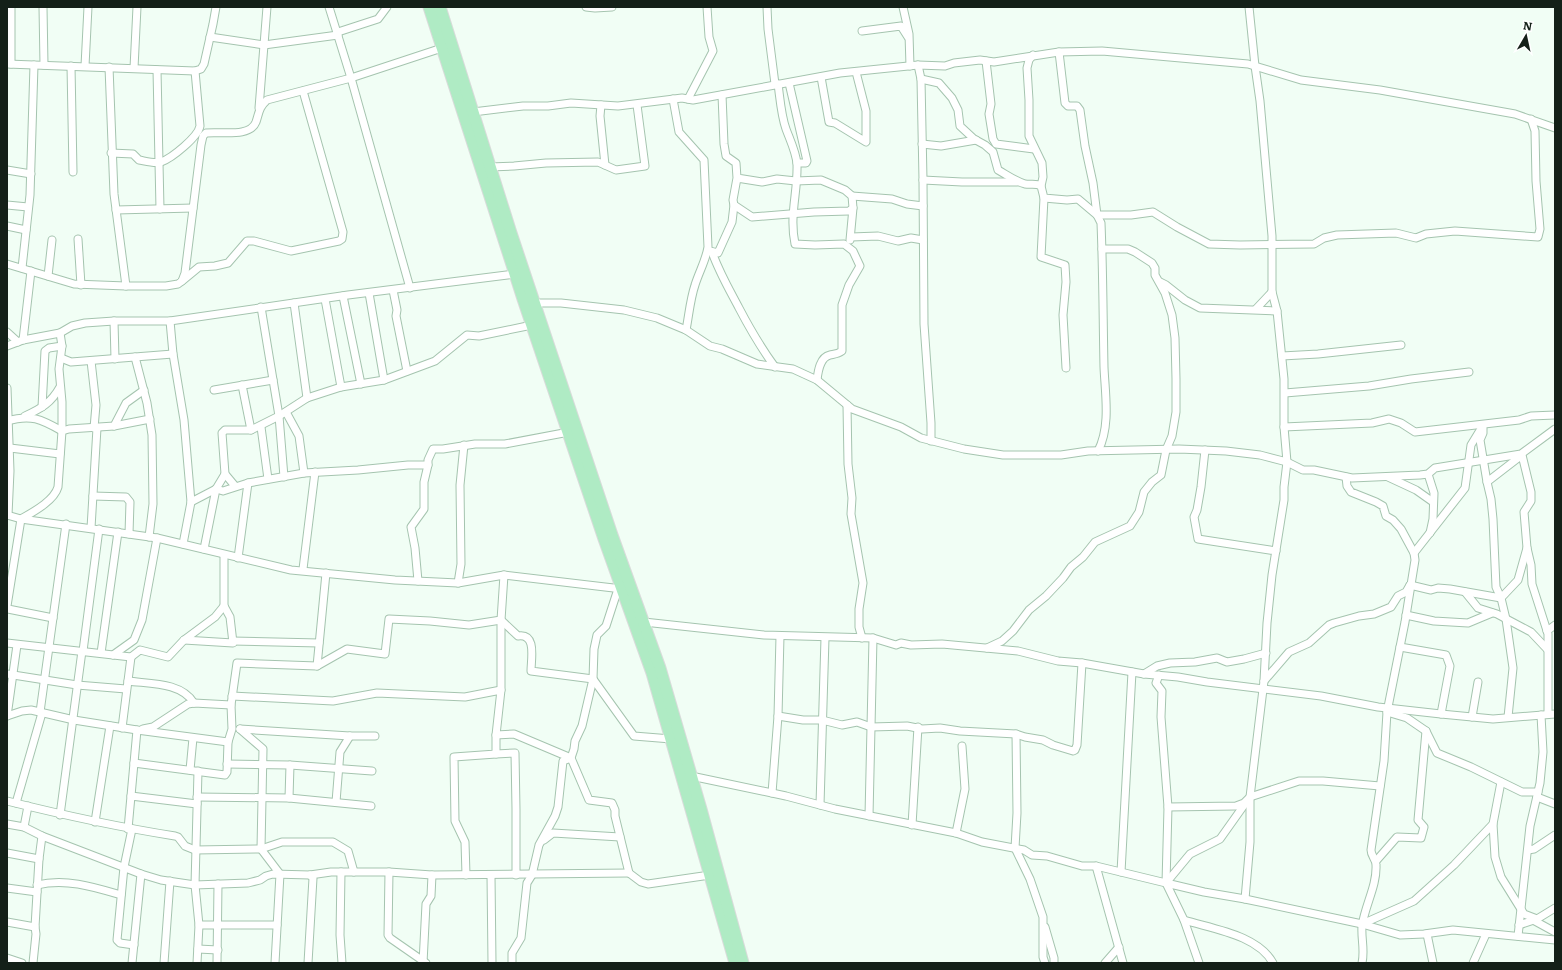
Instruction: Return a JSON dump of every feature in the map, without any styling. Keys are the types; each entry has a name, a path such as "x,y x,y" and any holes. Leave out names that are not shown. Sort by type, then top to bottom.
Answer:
{"highway":[{"path":"429,7 473,112 534,303 612,535 660,668 743,963"},
{"path":"440,7 447,47 515,274 569,432 620,589 648,662 735,963"}],"street":[{"path":"11,7 9,64 196,71 204,64 216,7"},
{"path":"43,7 44,65"},
{"path":"85,66 88,7"},
{"path":"134,68 137,7"},
{"path":"182,281 185,273 192,208 203,136 206,133 242,133 251,129 255,124 259,110 267,7"},
{"path":"330,7 410,288"},
{"path":"210,37 264,45 338,34 378,19 387,7"},
{"path":"586,7 612,7"},
{"path":"688,99 713,51 709,37 707,7"},
{"path":"767,7 768,29 776,84 786,128 797,163 792,214 792,231 795,244 815,246 844,244 849,241 851,237 853,208 852,196"},
{"path":"903,7 909,28 910,66"},
{"path":"1245,898 1250,842 1250,797 1263,685 1267,623 1284,500 1287,462 1284,427 1285,393 1282,356 1277,311 1272,292 1272,244 1261,108 1249,7"},
{"path":"862,31 901,26 909,39"},
{"path":"259,110 267,100 351,78 447,47"},
{"path":"473,112 523,106 548,106 571,103 618,106 673,99 693,100 776,84 856,72 918,65 946,66 954,63 980,60 994,62 1059,52 1102,51 1232,62 1255,66 1301,80 1380,90 1448,103 1482,107 1515,114 1555,128"},
{"path":"1059,52 1065,103 1068,106 1076,106 1080,110 1097,215"},
{"path":"1033,55 1029,60 1027,68 1029,136 1042,163 1043,177 1041,186 1044,198 1041,257 1065,265 1066,282 1063,315 1066,368"},
{"path":"986,61 991,104 989,114 993,139 996,144 1034,149"},
{"path":"22,268 31,174 34,65"},
{"path":"918,65 921,79 924,324 931,441"},
{"path":"71,66 73,172"},
{"path":"109,67 111,153 116,210 126,286"},
{"path":"157,70 160,209"},
{"path":"111,153 133,154 139,160 160,162 171,157 198,133 200,130 196,71"},
{"path":"821,77 829,122 834,123 866,142 866,111 856,72"},
{"path":"921,79 939,83 952,98 958,110 960,126 993,152 998,170 1014,180 1025,184 1041,186"},
{"path":"789,83 807,161 806,163 797,163"},
{"path":"7,264 81,285 166,286 178,284 199,267 228,263 247,241 254,241 290,250 339,241 342,239 342,232 303,91"},
{"path":"710,251 718,253 732,222 734,205 733,200 737,178 736,163 726,156 724,144 722,95"},
{"path":"673,99 679,132 704,160 710,251 718,270 747,324 775,367"},
{"path":"490,167 546,163 598,162 616,170 644,166 637,104"},
{"path":"601,105 600,116 605,165"},
{"path":"1097,215 1131,215 1153,212 1177,228 1209,244 1240,246 1314,244 1324,238 1337,235 1396,233 1416,238 1426,234 1455,232 1538,237 1540,229 1536,181 1535,130 1531,119"},
{"path":"922,144 941,146 976,140"},
{"path":"7,170 31,174"},
{"path":"737,178 762,182 777,179 796,181 821,180 845,190 852,196 892,199 907,204 923,206"},
{"path":"923,180 969,182 1020,181"},
{"path":"1044,198 1067,200 1078,199 1097,215 1102,223 1106,404 1104,440 1098,451"},
{"path":"7,205 28,207"},
{"path":"734,205 752,217 849,211 853,208"},
{"path":"116,210 192,208"},
{"path":"7,226 26,230"},
{"path":"851,237 878,236 898,241 911,238 923,240"},
{"path":"78,239 81,285"},
{"path":"48,276 52,240"},
{"path":"817,380 819,367 824,358 827,355 838,354 842,351 842,305 849,285 860,266 853,251 844,244"},
{"path":"987,648 1002,641 1013,631 1029,610 1046,596 1095,542 1130,526 1139,512 1144,492 1152,482 1161,475 1166,450 1172,436 1176,412 1175,338 1172,315 1160,282 1155,275 1155,268 1152,262 1128,249 1102,248"},
{"path":"686,330 691,298 710,251"},
{"path":"20,341 31,271"},
{"path":"7,346 20,341 60,333 72,326 85,323 114,321 170,321 343,296 515,274"},
{"path":"1160,282 1185,300 1200,308 1277,311"},
{"path":"393,290 397,310 396,316 407,371"},
{"path":"1256,309 1272,292"},
{"path":"369,293 384,380"},
{"path":"343,296 361,384"},
{"path":"325,299 341,387"},
{"path":"294,303 306,398"},
{"path":"534,303 561,303 624,310 657,318 686,330 710,346 722,349 758,364 793,369 817,380 852,409 901,427 921,438 964,449 1003,456 1061,455 1098,451 1179,449 1205,450 1260,455 1287,462 1303,470 1314,470 1346,477 1428,474 1435,468 1521,454 1555,429"},
{"path":"261,308 279,416 284,476"},
{"path":"114,321 115,359"},
{"path":"170,321 173,354 184,420 191,502 183,544"},
{"path":"235,486 225,474 222,433 225,430 251,430 260,427 286,412 306,398 341,387 384,380 435,361 466,335 479,336 532,325"},
{"path":"7,332 20,341"},
{"path":"53,618 7,607 21,519 43,505 58,490 62,431 59,369 62,346 60,333"},
{"path":"1282,356 1318,354 1401,345"},
{"path":"42,407 45,351 49,348 62,346"},
{"path":"61,358 71,362 173,354"},
{"path":"113,655 134,640 142,620 153,538 152,435 144,390 135,357"},
{"path":"91,361 96,405 91,528"},
{"path":"1285,393 1362,387 1410,379 1469,372"},
{"path":"214,390 273,380"},
{"path":"242,385 251,430"},
{"path":"8,421 24,416 42,407 52,400 60,386"},
{"path":"7,388 10,448 7,515 21,519 66,524 153,538 291,570 395,580 458,583 504,575 620,589 606,626 597,635 594,649 593,679 582,726 575,741 571,758 588,800 612,803 615,810 615,816 629,873"},
{"path":"114,426 126,403 144,390"},
{"path":"847,405 848,464 852,498 851,514 863,583 859,609 859,627 862,638"},
{"path":"286,412 299,436 304,473"},
{"path":"1284,427 1372,423 1389,419 1401,423 1414,432 1483,425 1519,420 1531,416 1555,415"},
{"path":"24,416 43,420 62,431 69,429 114,426 150,418"},
{"path":"1483,425 1480,440 1491,499 1496,587 1501,598 1506,618 1513,668 1508,717"},
{"path":"1414,553 1466,488 1471,445 1483,425"},
{"path":"260,427 268,480"},
{"path":"418,581 412,527 424,509 424,482 428,460 433,449 475,444 505,444 569,432"},
{"path":"1172,436 1179,449"},
{"path":"1104,440 1113,451"},
{"path":"458,583 462,564 460,486 464,446"},
{"path":"10,448 60,454"},
{"path":"1205,450 1201,487 1197,510 1194,517 1198,539 1276,551"},
{"path":"1487,482 1522,455 1531,492 1531,501 1524,512 1527,548 1531,564 1532,584 1547,631 1548,714 1537,795 1530,826 1518,936"},
{"path":"216,488 223,491 248,483 304,473 408,465 428,465"},
{"path":"303,569 315,472"},
{"path":"204,549 216,488 225,474"},
{"path":"1428,474 1434,493 1433,519 1429,534"},
{"path":"1386,476 1416,490 1433,502"},
{"path":"1346,477 1351,492 1383,506 1386,516 1398,525 1414,553 1415,560 1406,615 1387,710 1384,761 1371,850 1371,854 1376,861 1376,865 1372,892 1362,924 1364,954 1362,963"},
{"path":"238,558 248,483"},
{"path":"191,502 216,488"},
{"path":"93,496 128,498 130,502 129,534"},
{"path":"16,803 41,712 48,648 66,524"},
{"path":"60,815 99,529"},
{"path":"101,653 118,532"},
{"path":"1501,598 1518,580 1527,548"},
{"path":"224,555 224,606 230,617 232,641"},
{"path":"317,666 326,574"},
{"path":"496,754 496,735 501,690 501,620 504,575"},
{"path":"1410,585 1431,590 1438,588 1501,598"},
{"path":"1263,685 1289,652 1309,643 1329,625 1359,616 1374,614 1391,606 1401,594 1406,592 1410,585"},
{"path":"1465,592 1478,608 1506,618 1531,632 1547,648"},
{"path":"134,640 140,650 168,657 184,640 215,617 224,606"},
{"path":"1406,615 1434,620 1468,623 1492,613"},
{"path":"134,763 226,775 228,772 228,742 232,729 231,705 237,663 317,666 347,649 385,654 389,619 430,621 469,626 501,620"},
{"path":"501,620 518,636 522,635 528,637 530,640 532,654 531,672 593,679 634,736 671,738"},
{"path":"644,622 780,636 873,638 896,645 901,643 911,645 942,644 1018,651 1058,661 1082,663 1144,674 1263,685 1387,710 1493,718 1548,714"},
{"path":"1547,631 1555,626"},
{"path":"772,793 778,716 780,636"},
{"path":"820,805 825,638"},
{"path":"869,816 873,638"},
{"path":"184,640 233,643 232,641 319,643"},
{"path":"7,643 131,657 140,650"},
{"path":"18,645 10,674 7,716 30,710 74,720 122,728 228,742"},
{"path":"1400,647 1446,656 1450,666 1440,714"},
{"path":"1144,674 1164,664 1195,662 1217,658 1227,662 1266,653"},
{"path":"122,728 131,657"},
{"path":"778,716 803,720 822,720 842,725 857,722 871,727 908,726 1016,734 1043,740 1066,749 1075,750 1082,663"},
{"path":"1121,872 1132,672"},
{"path":"10,674 77,685 126,689"},
{"path":"1159,675 1156,684 1162,691 1161,717 1168,807 1166,883 1184,920 1199,963"},
{"path":"128,681 174,688 187,694 194,703"},
{"path":"1472,717 1478,682"},
{"path":"232,696 333,701 377,693 465,697 501,690"},
{"path":"137,730 153,727 181,708 194,703 231,705"},
{"path":"1387,710 1407,718 1426,731 1437,753 1471,767 1522,792 1537,795 1555,804"},
{"path":"95,822 110,726"},
{"path":"912,825 918,727"},
{"path":"232,729 350,736 375,736"},
{"path":"240,729 262,748 262,849 280,874 275,963"},
{"path":"134,945 120,943 117,940 124,867 130,829 131,796 137,730"},
{"path":"1376,861 1397,837 1421,838 1424,827 1418,820 1426,731"},
{"path":"496,735 514,734 571,758"},
{"path":"1016,734 1017,813 1015,848 1030,879 1043,917 1054,963"},
{"path":"336,802 340,752 350,736"},
{"path":"190,770 193,738"},
{"path":"956,833 965,789 962,746"},
{"path":"466,875 466,842 455,821 454,757 515,753 516,875"},
{"path":"512,963 512,953 521,938 527,883 532,876 539,844 555,816 558,807 563,761 571,758"},
{"path":"227,764 290,765 372,771"},
{"path":"289,798 290,765"},
{"path":"197,963 199,925 195,885 198,771"},
{"path":"691,776 869,816 956,833 982,842 1024,850 1032,855 1047,856 1082,866 1096,866 1204,892 1245,898 1362,924 1400,935 1427,934 1453,930 1555,940"},
{"path":"1168,807 1236,806 1250,797 1300,781 1323,781 1380,786"},
{"path":"1501,782 1493,824 1495,857 1501,877 1522,908 1524,914 1555,932"},
{"path":"131,796 197,800 289,798 371,806"},
{"path":"1166,883 1190,854 1220,839 1250,797"},
{"path":"7,801 60,815 130,829 176,836 184,846 196,850 262,849 282,842 333,842 348,851 354,872"},
{"path":"24,827 28,806"},
{"path":"7,824 24,827 42,836 141,874 195,885 248,882 260,880 269,875 280,874 310,875 341,872 389,872 432,876 532,876 629,873 641,882 648,884 710,875"},
{"path":"1362,924 1414,901 1454,864 1493,824"},
{"path":"539,844 553,833 583,833 620,837"},
{"path":"1528,850 1534,849 1555,835"},
{"path":"33,963 36,934 35,927 39,859 42,836"},
{"path":"7,853 39,859"},
{"path":"1096,866 1123,963"},
{"path":"341,872 340,935 342,963"},
{"path":"389,872 388,935 390,938 424,962"},
{"path":"132,963 141,874"},
{"path":"308,963 312,878 310,875"},
{"path":"492,875 492,963"},
{"path":"424,962 426,904 431,896 432,876"},
{"path":"164,963 170,881"},
{"path":"7,888 37,888 52,882 82,884 121,895"},
{"path":"217,963 218,884"},
{"path":"1519,925 1535,919 1555,908"},
{"path":"1043,917 1043,958 1045,963"},
{"path":"1184,920 1249,940 1264,951 1273,963"},
{"path":"7,922 35,927"},
{"path":"199,925 277,925"},
{"path":"1427,934 1432,963"},
{"path":"1473,963 1486,934"},
{"path":"1105,963 1119,947"},
{"path":"198,949 218,950"},
{"path":"7,958 22,963"}]}
